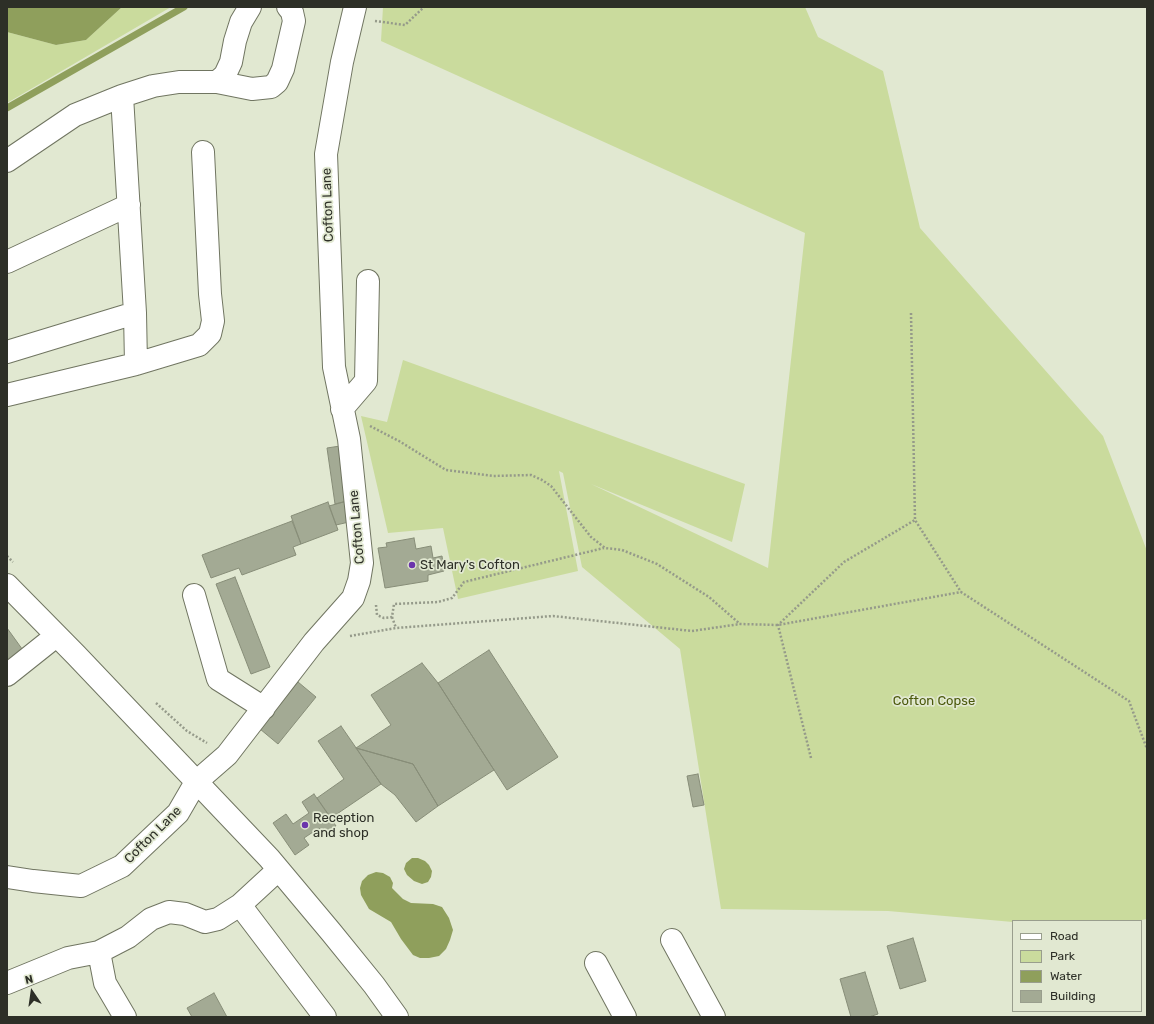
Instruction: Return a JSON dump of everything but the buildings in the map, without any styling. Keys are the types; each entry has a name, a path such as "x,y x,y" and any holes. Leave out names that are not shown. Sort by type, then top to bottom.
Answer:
{"street":[{"path":"217,82 225,75 231,62 235,40 241,22 250,7"},
{"path":"7,161 75,115 122,96 153,86 178,82 217,82 252,89 270,87 278,82 283,69 294,21 292,12 288,7"},
{"name":"Cofton Lane","path":"7,877 81,886 122,866 178,813 196,782 227,754 314,642 353,598 359,581 362,563 349,439 334,368 326,154 342,62 354,12"},
{"path":"122,96 135,313 136,364"},
{"path":"7,395 136,364 199,345 210,334 213,321 210,294 203,152"},
{"path":"7,262 129,205"},
{"path":"343,413 366,381 368,281"},
{"path":"7,352 135,313"},
{"path":"7,585 76,655 278,870 374,985 397,1017"},
{"path":"194,595 218,679 264,708"},
{"path":"7,676 56,636"},
{"path":"7,983 68,958 99,952 128,937 151,919 169,912 186,914 205,922 218,919 240,905 278,870"},
{"path":"240,905 325,1017"},
{"path":"672,940 714,1017"},
{"path":"99,952 105,983 125,1017"},
{"path":"596,963 625,1017"}],"path":[{"path":"354,12 405,25 424,7"},
{"path":"911,313 915,520 961,592 1129,701 1147,749"},
{"path":"343,413 356,423 367,425 398,441 446,470 493,476 531,475 542,480 551,486 591,537 605,548"},
{"path":"778,625 844,562 915,520"},
{"path":"396,628 392,617 394,604 438,602 452,598 464,582 605,548 622,550 657,564 709,598 740,624"},
{"path":"314,642 396,628 553,616 692,631 740,624 778,625 961,592"},
{"path":"375,602 377,615 384,618 392,617"},
{"path":"778,625 811,758"}],"green space":[{"path":"122,7 171,7 7,103 7,32 56,45 86,40"},
{"name":"Cofton Copse","path":"383,7 805,7 818,37 883,71 920,228 1103,436 1147,551 1147,919 1012,920 1012,922 888,911 721,909 680,649 582,567 563,473 559,471 578,571 458,599 443,528 388,533 361,416 387,422 403,360 745,484 732,542 591,484 768,568 805,233 381,41"}],"water":[{"path":"7,7 122,7 86,40 56,45 7,32"},
{"path":"412,858 418,858 425,861 429,865 432,871 428,882 422,884 414,881 407,875 404,869 406,863"},
{"path":"376,872 383,873 390,877 393,883 392,888 403,899 411,903 433,904 442,907 449,918 453,930 446,949 439,956 420,958 413,955 391,922 369,909 361,895 360,888 362,881 368,875"}],"waterway":[{"path":"7,108 184,7"}],"place":[{"name":"St Mary's Cofton","path":"412,565"},
{"name":"Reception and shop","path":"305,825"}]}
